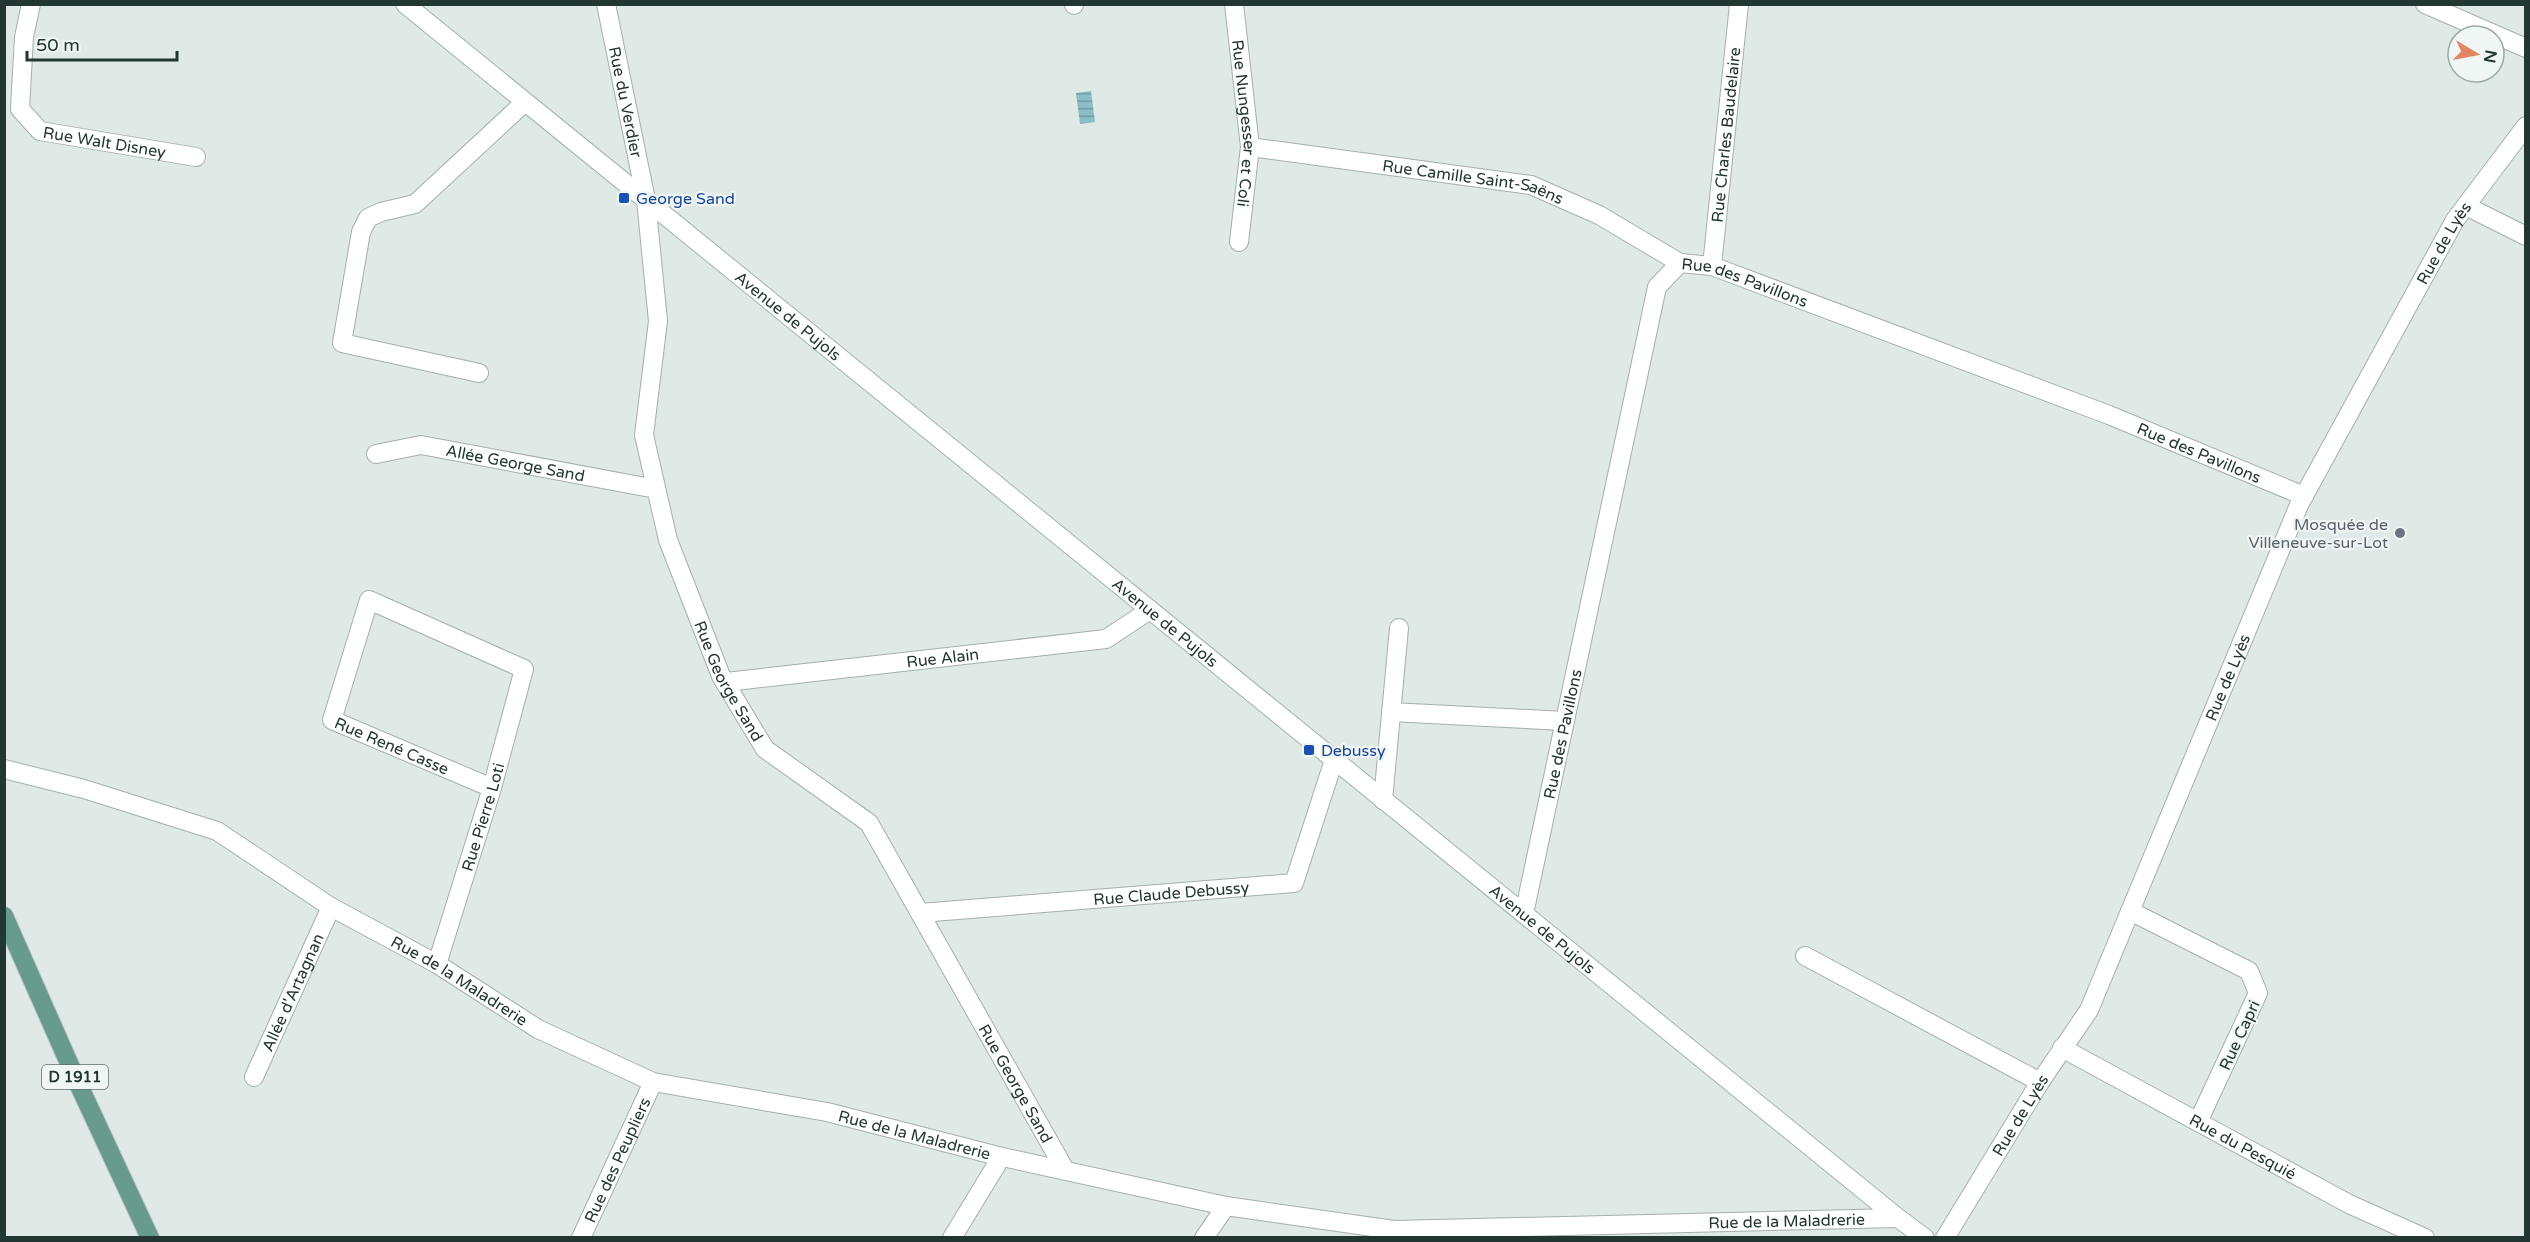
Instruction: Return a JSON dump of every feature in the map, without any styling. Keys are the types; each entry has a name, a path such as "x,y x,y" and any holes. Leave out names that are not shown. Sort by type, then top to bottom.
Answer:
{"main road":[{"name":"D 1911","path":"4,916 150,1238"}],"street":[{"name":"Rue Walt Disney","path":"31,4 24,37 20,109 40,131 196,158"},
{"name":"Avenue de Pujols","path":"405,4 1925,1238"},
{"name":"Rue du Verdier","path":"606,4 646,201"},
{"name":"Rue Nungesser et Coli","path":"1234,4 1250,147 1239,242"},
{"name":"Rue Charles Baudelaire","path":"1712,266 1738,4"},
{"path":"2425,4 2526,48"},
{"path":"479,373 342,343 359,243 368,218 381,212 415,204 525,102"},
{"name":"Rue de Lyès","path":"1945,1238 2040,1082 2090,1010 2304,496 2455,220 2526,126"},
{"name":"Rue Camille Saint-Saëns","path":"1250,147 1531,185 1599,215 1680,262"},
{"name":"Rue George Sand","path":"646,201 658,321 644,435 668,540 721,676 765,749 869,823 1065,1170"},
{"path":"2466,206 2526,236"},
{"name":"Rue des Pavillons","path":"1524,914 1658,287 1680,262 1712,266 2109,416 2304,496"},
{"name":"Allée George Sand","path":"376,454 421,445 656,489"},
{"name":"Rue René Casse","path":"492,788 332,720 369,600 525,669"},
{"name":"Rue Alain","path":"726,682 1106,639 1150,610"},
{"path":"1383,800 1399,628"},
{"name":"Rue Pierre Loti","path":"437,964 492,788 525,669"},
{"path":"1391,712 1565,721"},
{"name":"Rue Claude Debussy","path":"920,914 1294,883 1334,760"},
{"name":"Rue de la Maladrerie","path":"4,769 84,789 217,831 331,907 437,964 538,1029 653,1082 827,1112 998,1156 1226,1206 1351,1230 1898,1218"},
{"name":"Allée d'Artagnan","path":"254,1077 331,907"},
{"name":"Rue Capri","path":"2130,911 2249,971 2258,993 2198,1122"},
{"path":"1805,956 2040,1082"},
{"name":"Rue du Pesquié","path":"2062,1048 2349,1204 2425,1238"},
{"name":"Rue des Peupliers","path":"581,1238 653,1082"},
{"path":"952,1238 997,1164 998,1156"},
{"path":"1204,1238 1226,1206"}],"water":[{"path":"1091,91 1095,122 1080,124 1076,93"}],"place":[{"name":"George Sand","path":"624,198"},
{"name":"Mosquée de Villeneuve-sur-Lot","path":"2400,533"},
{"name":"Debussy","path":"1309,750"}]}
